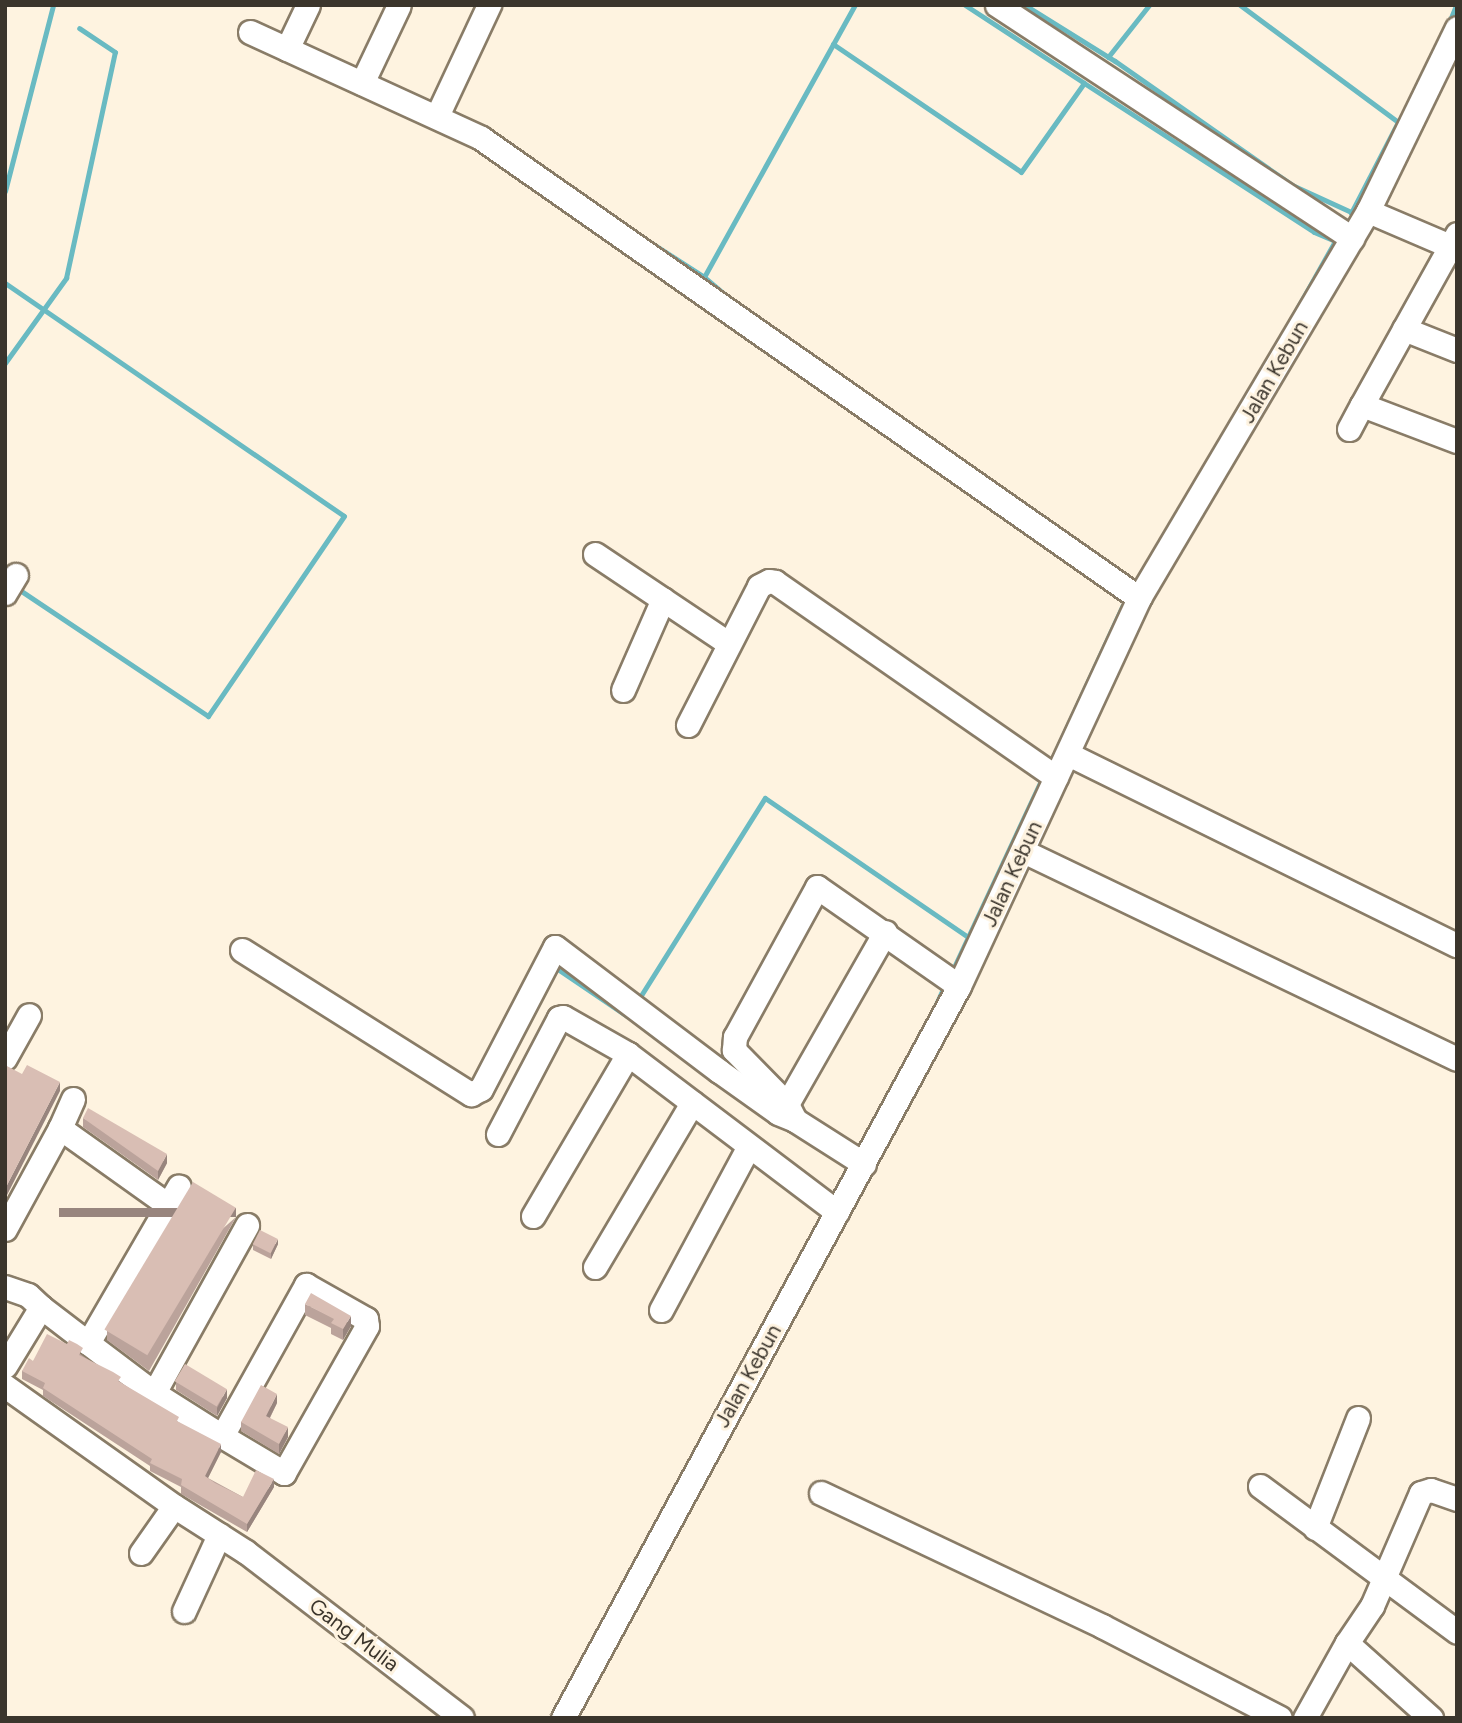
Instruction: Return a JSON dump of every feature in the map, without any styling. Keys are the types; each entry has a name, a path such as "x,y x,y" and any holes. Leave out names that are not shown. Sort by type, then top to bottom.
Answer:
{"street":[{"path":"287,49 308,5"},
{"path":"362,83 399,5"},
{"path":"437,117 489,5"},
{"path":"997,5 1352,238"},
{"name":"Jalan Kebun","path":"563,1718 959,986 1139,598 1368,211 1457,28"},
{"path":"250,32 481,138 1139,598"},
{"path":"1349,429 1454,243 1368,211"},
{"path":"1404,329 1457,350"},
{"path":"1362,405 1457,441"},
{"path":"595,554 728,643"},
{"path":"688,725 759,586 763,582 775,582 1056,777"},
{"path":"623,690 663,599"},
{"path":"1068,754 1457,945"},
{"path":"1023,851 1457,1059"},
{"path":"864,1164 791,1112 734,1050 734,1045 817,887 959,986"},
{"path":"791,1112 885,932"},
{"path":"242,950 471,1094 481,1089 555,947 778,1113 791,1112"},
{"path":"5,1058 29,1015"},
{"path":"499,1134 559,1018 567,1018 628,1054 837,1212"},
{"path":"533,1216 628,1054"},
{"path":"5,1229 73,1099"},
{"path":"595,1267 692,1103"},
{"path":"60,1128 174,1195 88,1343"},
{"path":"661,1310 749,1146"},
{"path":"154,1393 247,1225"},
{"path":"5,1287 28,1295 154,1393 222,1436 284,1473 367,1326 366,1319 306,1285 222,1436"},
{"path":"5,1366 41,1307"},
{"name":"Gang Mulia","path":"5,1386 174,1506 246,1552 462,1718"},
{"path":"1315,1528 1358,1418"},
{"path":"1261,1486 1456,1630"},
{"path":"1305,1718 1347,1643 1372,1606 1421,1493 1431,1490 1457,1499"},
{"path":"821,1493 1102,1626 1280,1718"},
{"path":"141,1553 174,1506"},
{"path":"184,1611 219,1535"},
{"path":"1347,1643 1432,1718"}],"building":[{"path":"5,1065 22,1074 27,1065 60,1082 5,1189"},
{"path":"88,1108 167,1154 158,1171 83,1118"},
{"path":"193,1182 236,1208 147,1355 104,1329"},
{"path":"260,1230 278,1239 271,1253 253,1244"},
{"path":"311,1293 351,1316 343,1329 331,1323 334,1319 305,1304"},
{"path":"47,1334 67,1344 69,1340 77,1344 83,1348 79,1355 121,1377 118,1381 179,1417 177,1421 221,1444 205,1476 215,1483 243,1497 256,1470 274,1479 247,1524 181,1485 182,1479 150,1463 152,1459 43,1388 45,1383 22,1371 29,1358 33,1361"},
{"path":"185,1364 227,1389 217,1406 175,1381"},
{"path":"261,1385 277,1394 266,1416 288,1427 279,1444 241,1422"}],"waterway":[{"path":"5,191 53,5"},
{"path":"633,231 704,277 855,5"},
{"path":"965,5 1084,83"},
{"path":"1025,5 1115,61 1292,185 1351,212"},
{"path":"1108,57 1149,5"},
{"path":"1240,5 1398,122 1403,115"},
{"path":"1448,25 1456,5"},
{"path":"5,363 66,278 115,52 79,28"},
{"path":"833,44 1021,172 1084,83 1314,232 1335,241 1286,328"},
{"path":"1351,213 1398,122"},
{"path":"704,277 730,299"},
{"path":"5,283 344,516 208,716 14,586"},
{"path":"1053,757 1123,605"},
{"path":"955,965 1040,783"},
{"path":"640,997 765,798 968,937"},
{"path":"559,970 627,1016"},
{"path":"933,1011 942,991"}]}
